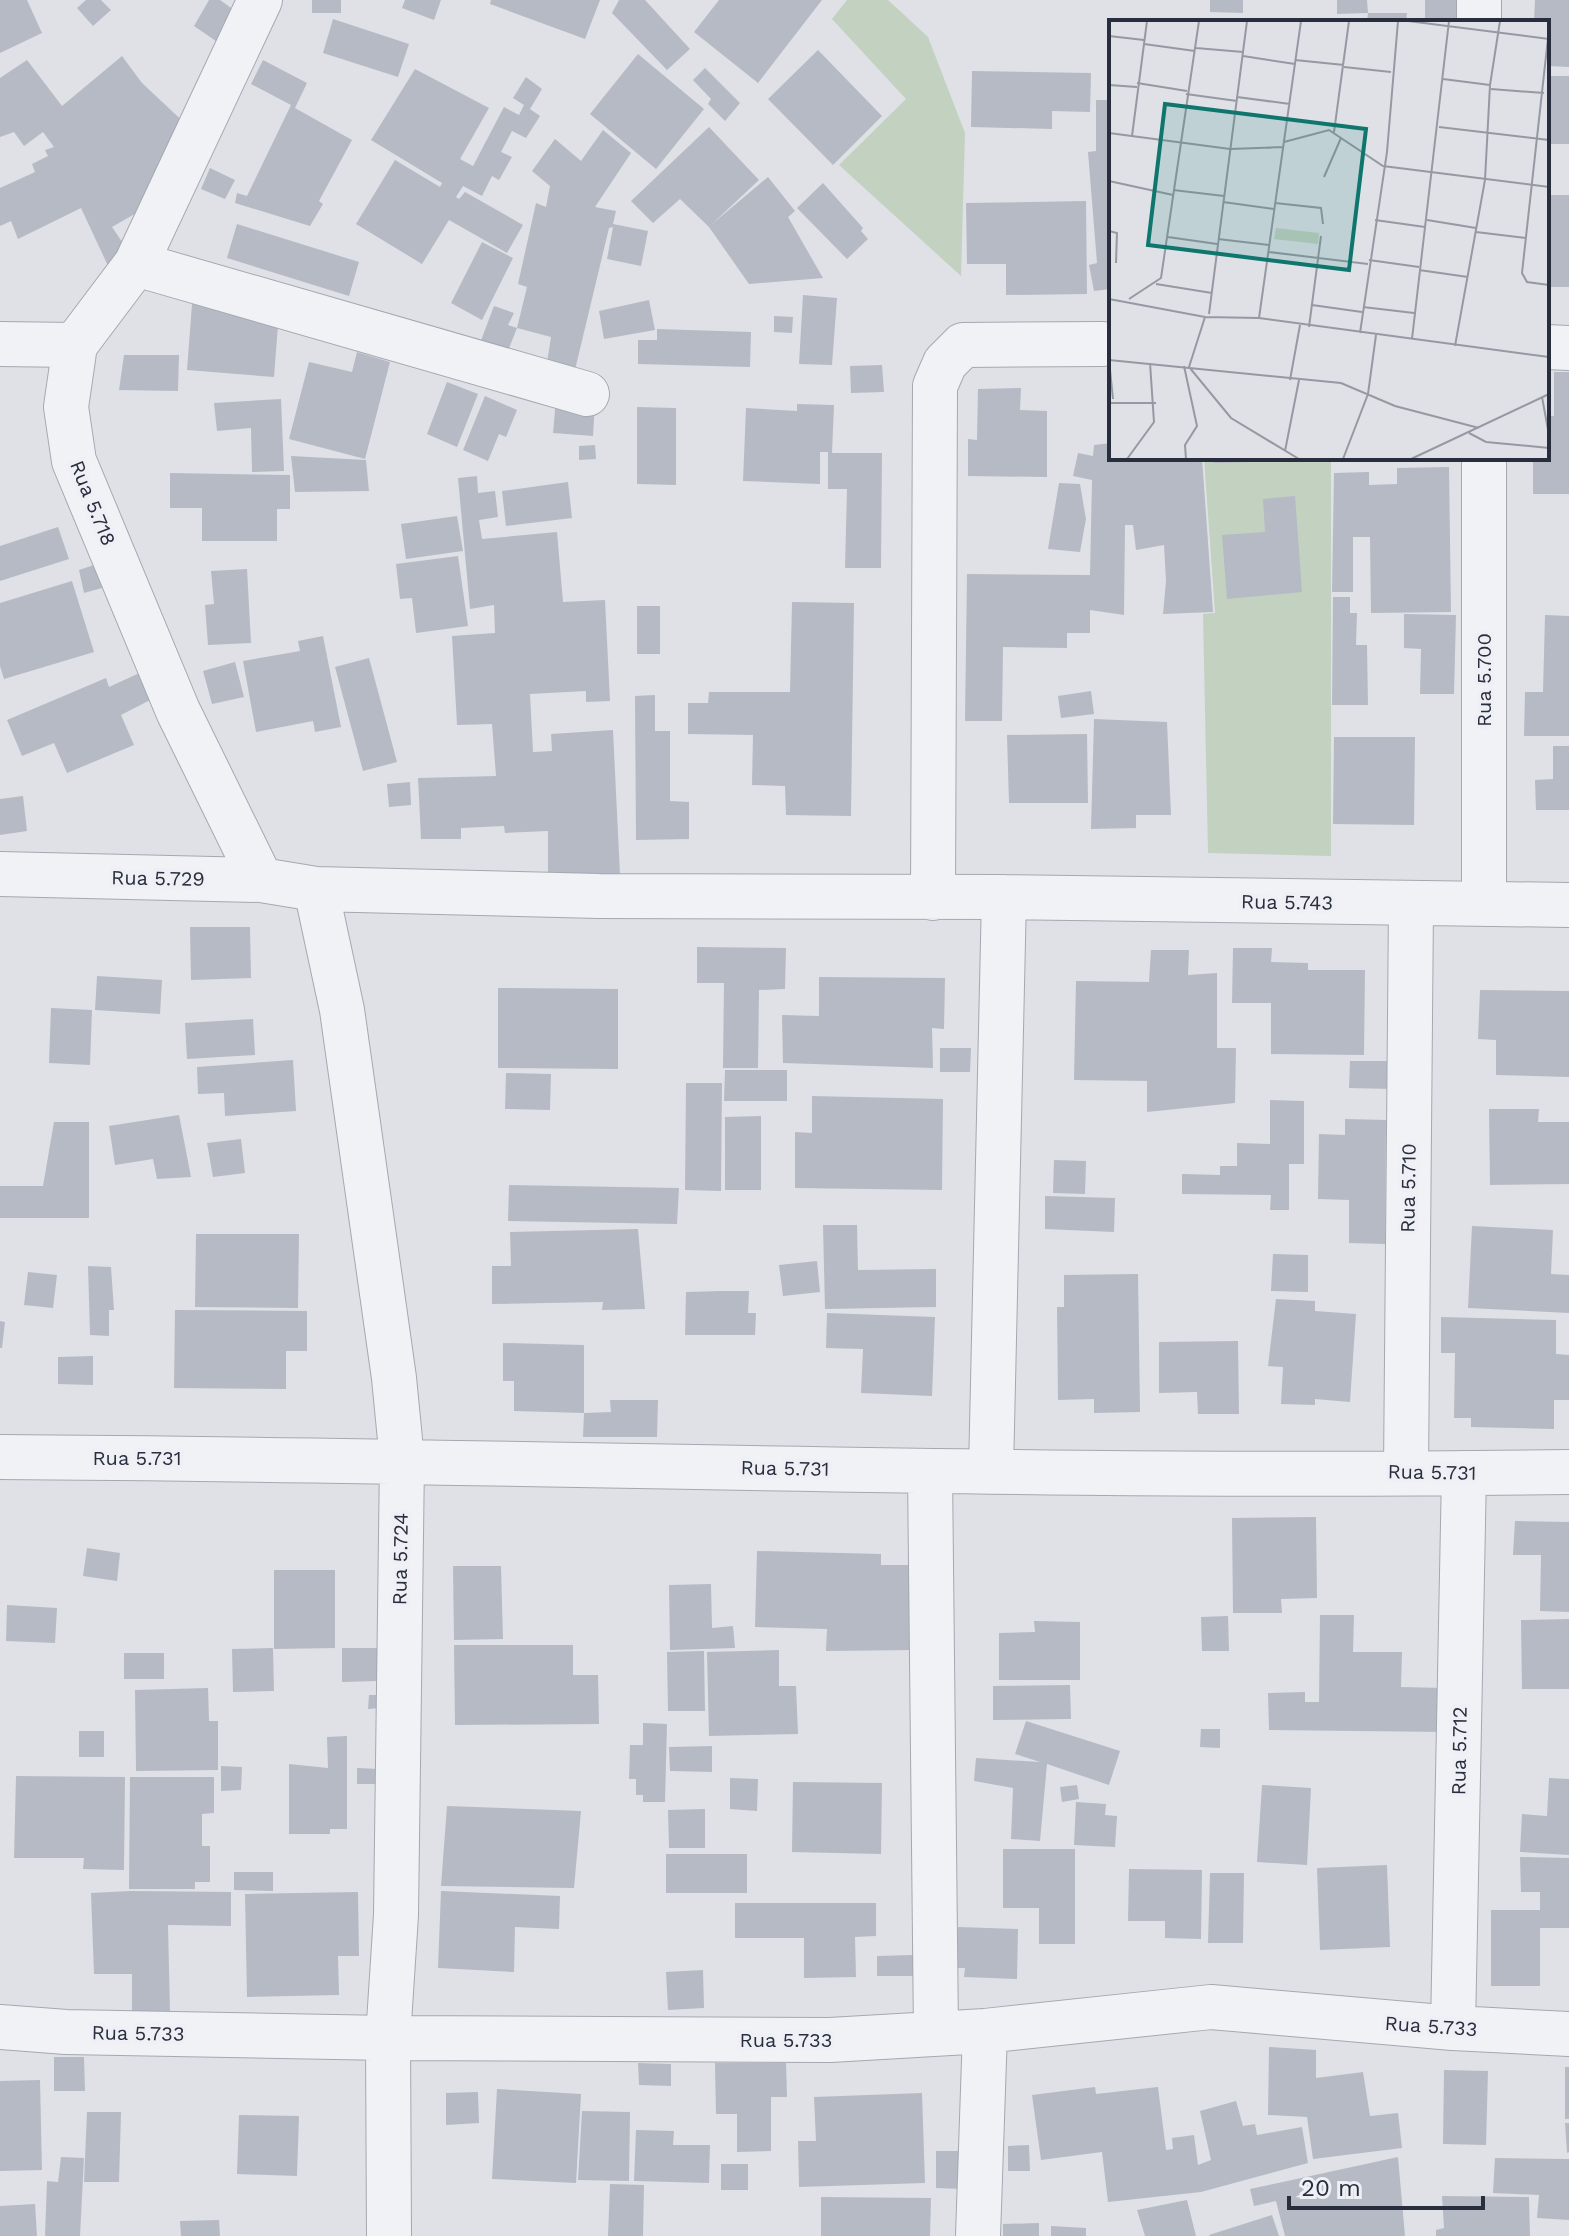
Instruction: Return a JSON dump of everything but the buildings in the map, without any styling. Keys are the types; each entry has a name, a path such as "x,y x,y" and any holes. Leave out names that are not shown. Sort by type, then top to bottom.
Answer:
{"street":[{"name":"Rua 5.718","path":"260,0 136,264 75,345 66,407 74,461 178,711 261,880"},
{"path":"136,264 587,394"},
{"path":"0,344 75,345"},
{"path":"933,898 935,386 945,363 963,345 1103,344"},
{"path":"1549,347 1569,348"},
{"name":"Rua 5.700","path":"1484,460 1484,903"},
{"name":"Rua 5.729","path":"0,874 261,880 316,889 599,896 933,898"},
{"name":"Rua 5.724","path":"316,889 342,1010 394,1378 402,1460 396,1915 388,2038 389,2236"},
{"path":"991,1471 1004,897"},
{"name":"Rua 5.743","path":"933,898 1569,905"},
{"name":"Rua 5.710","path":"1406,1471 1411,905"},
{"name":"Rua 5.731","path":"0,1457 402,1460 930,1471 1569,1472"},
{"path":"930,1471 936,2033"},
{"name":"Rua 5.712","path":"1453,2028 1464,1473"},
{"name":"Rua 5.733","path":"0,2027 66,2032 388,2038 830,2040 985,2031 1211,2007 1453,2028 1569,2034"},
{"path":"978,2236 985,2031"}],"green space":[{"path":"847,0 888,0 928,37 965,133 961,276 839,165 906,99 832,19"},
{"path":"1204,460 1331,460 1331,856 1208,853 1203,614 1215,613"}]}
